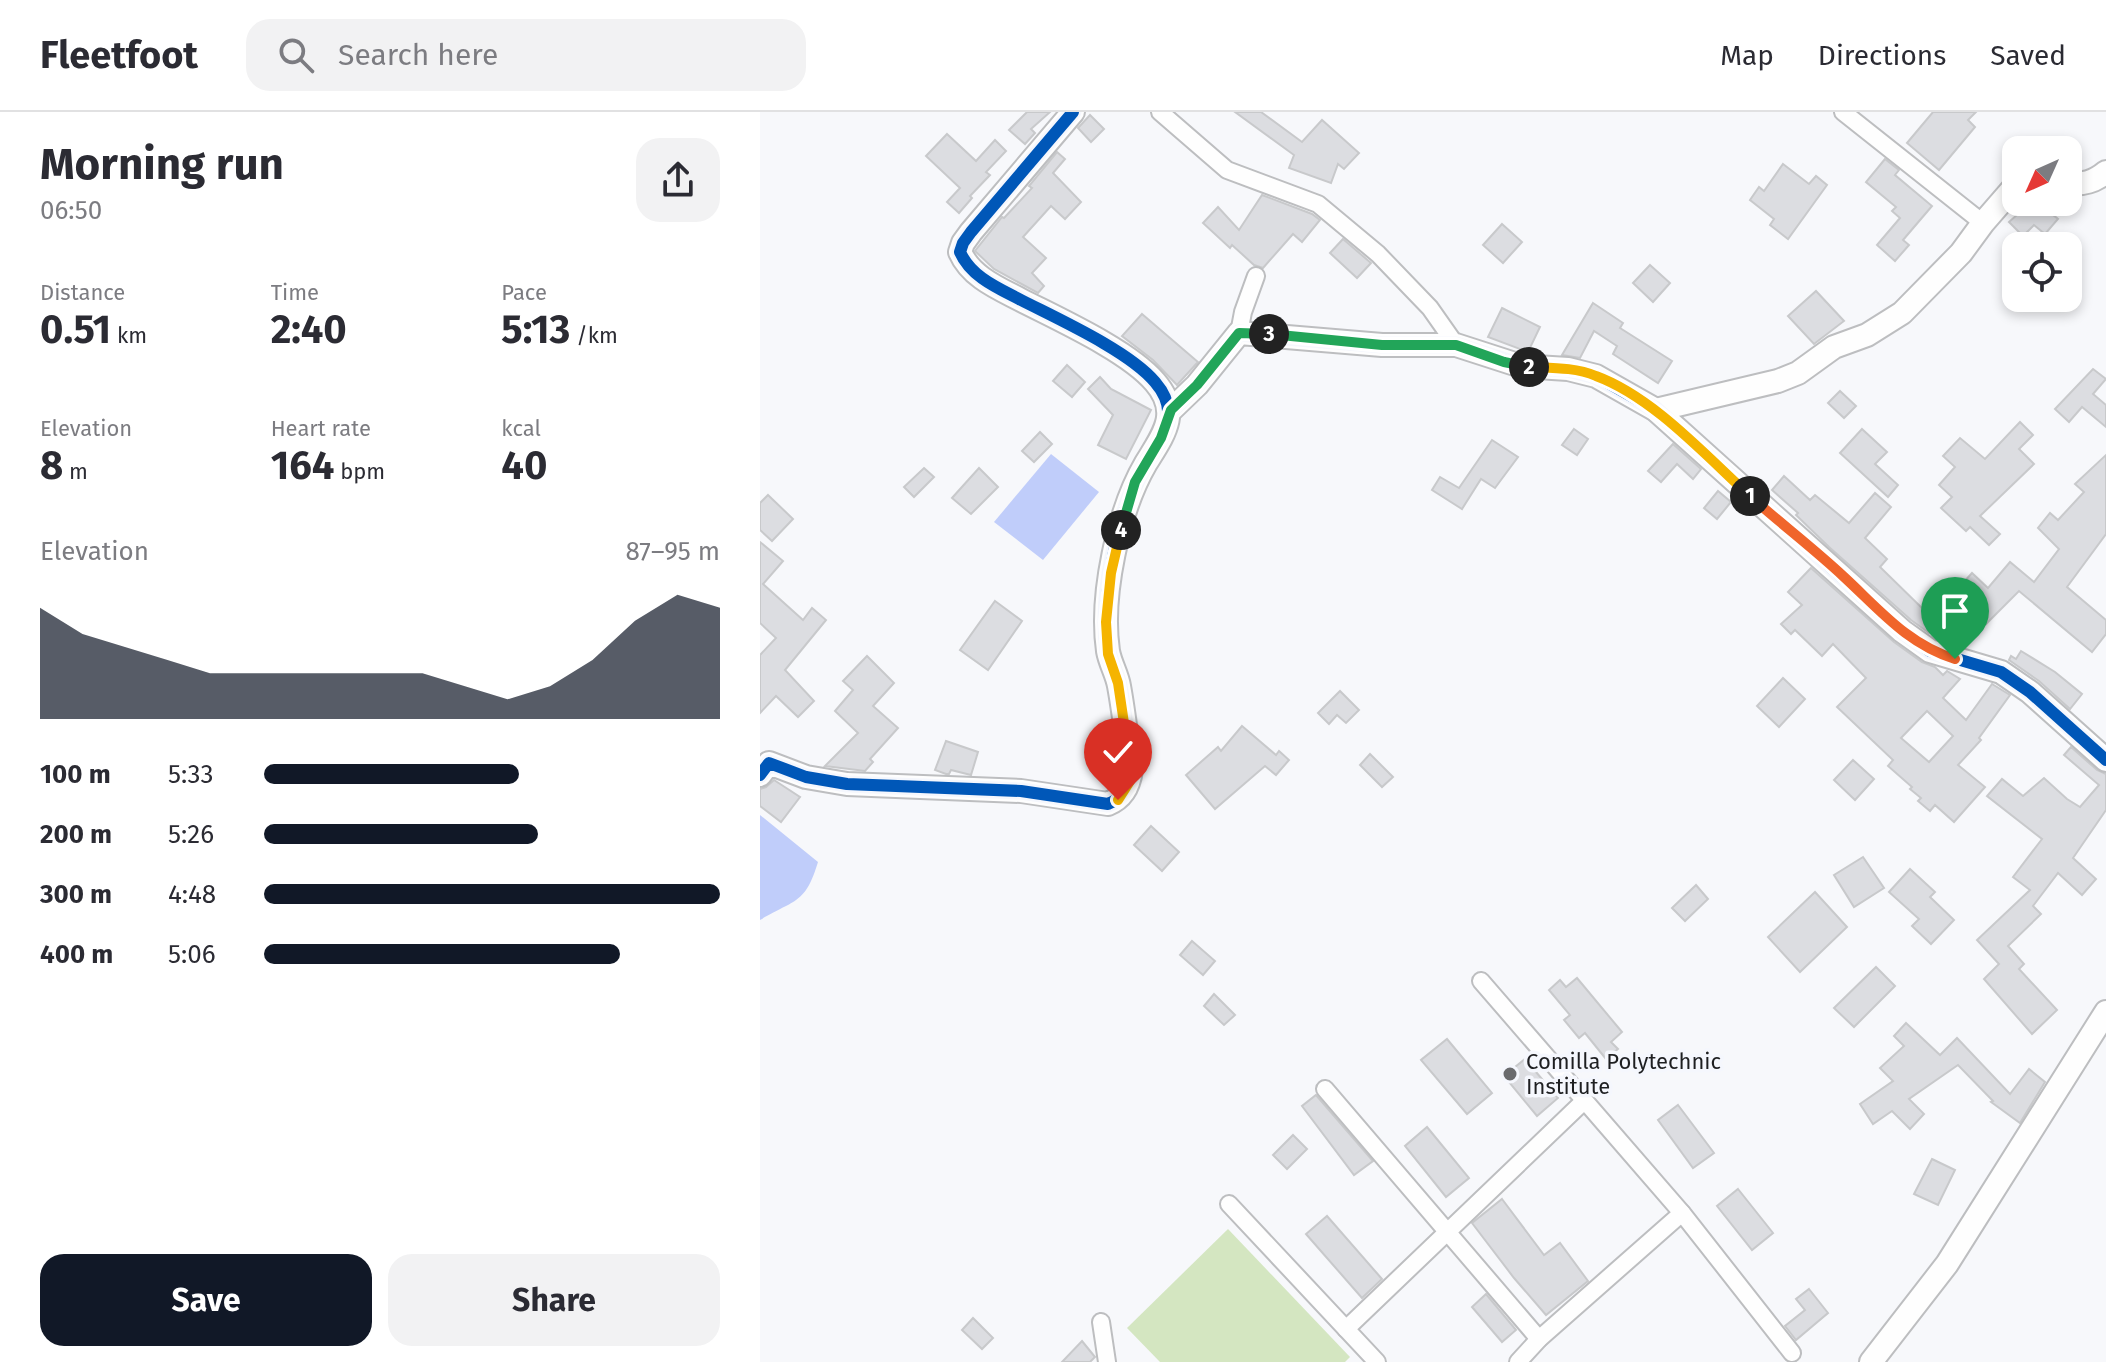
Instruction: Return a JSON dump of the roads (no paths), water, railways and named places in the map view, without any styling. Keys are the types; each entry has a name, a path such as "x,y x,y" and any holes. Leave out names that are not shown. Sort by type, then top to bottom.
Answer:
{"street":[{"path":"1073,112 971,232 960,252 963,260 984,280 1094,339 1144,370 1166,396 1171,410"},
{"path":"1160,112 1227,170 1318,204 1378,254 1430,308 1456,345"},
{"path":"1843,112 1983,223"},
{"path":"2082,185 2106,172"},
{"path":"1656,410 1778,381 1798,373 1834,347 1867,335 1902,313 1961,253 2002,201"},
{"path":"763,765 847,784 1021,791 1108,804 1118,800 1130,781 1131,770 1118,683 1108,654 1106,622 1115,550 1135,482 1161,438 1171,410 1197,385 1239,333 1256,276"},
{"path":"1239,333 1382,345 1456,345 1521,366 1568,369 1596,376 1656,410 1902,631 1930,651 2001,672 2030,692 2106,760"},
{"path":"1481,981 1682,1213 1792,1353"},
{"path":"1871,1362 1947,1264 2106,1012"},
{"path":"1325,1089 1539,1339"},
{"path":"1346,1329 1584,1101"},
{"path":"1229,1204 1377,1362"},
{"path":"1518,1362 1539,1339 1682,1213"},
{"path":"1101,1322 1107,1362"}],"water":[{"path":"1051,454 1099,492 1043,560 994,522"},
{"path":"760,815 818,862 803,894 760,920"}],"place":[{"name":"Comilla Polytechnic Institute","path":"1510,1074"}]}
